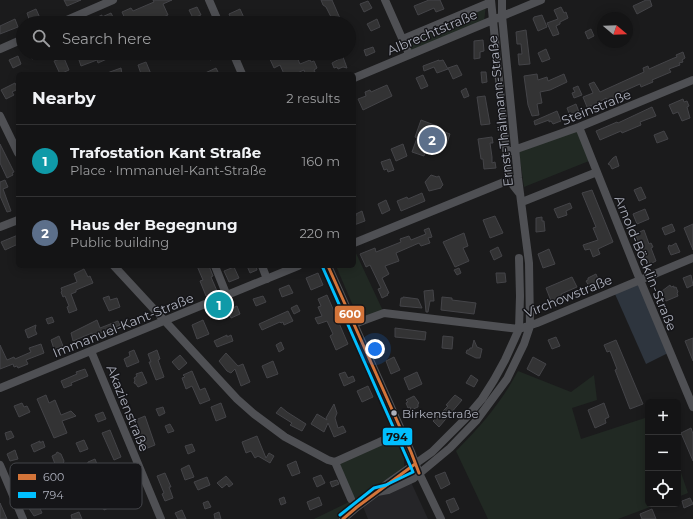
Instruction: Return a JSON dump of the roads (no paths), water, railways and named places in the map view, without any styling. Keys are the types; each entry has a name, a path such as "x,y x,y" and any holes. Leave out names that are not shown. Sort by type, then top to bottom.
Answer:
{"street":[{"path":"76,16 113,0"},
{"path":"209,0 216,16"},
{"path":"385,0 409,54"},
{"name":"Ernst-Thälmann-Straße","path":"377,492 388,490 414,478 436,461 476,421 507,379 524,344 530,326 529,264 515,150 502,16 502,0"},
{"name":"Albrechtstraße","path":"356,77 541,0"},
{"name":"Albrechtstraße","path":"403,39 491,1"},
{"name":"Ernst-Thälmann-Straße","path":"491,1 509,180 521,199"},
{"path":"0,49 16,42"},
{"path":"236,60 241,72"},
{"name":"Steinstraße","path":"506,153 579,127 693,80"},
{"path":"0,116 16,149"},
{"name":"Arnold-Böcklin-Straße","path":"579,127 693,407"},
{"path":"521,199 597,172"},
{"path":"356,242 509,180 518,178"},
{"path":"0,227 16,221"},
{"path":"343,519 357,506 432,452 449,436 482,399 505,360 519,329 519,258"},
{"name":"Virchowstraße","path":"354,324 384,313 519,329 614,292 693,258"},
{"path":"116,268 237,400 285,437 322,457 335,462 402,432"},
{"path":"216,268 226,296"},
{"path":"263,268 267,279"},
{"name":"Immanuel-Kant-Straße","path":"0,388 293,268"},
{"path":"329,268 419,473 441,519"},
{"name":"Akazienstraße","path":"91,351 137,463"},
{"path":"335,462 351,499"},
{"path":"0,465 10,488"},
{"name":"Akazienstraße","path":"142,475 160,519"},
{"path":"19,509 23,519"}],"place":[{"name":"Haus der Begegnung","path":"432,140"},
{"name":"Trafostation Kant Straße","path":"219,305"},
{"name":"Birkenstraße","path":"394,413"}]}
